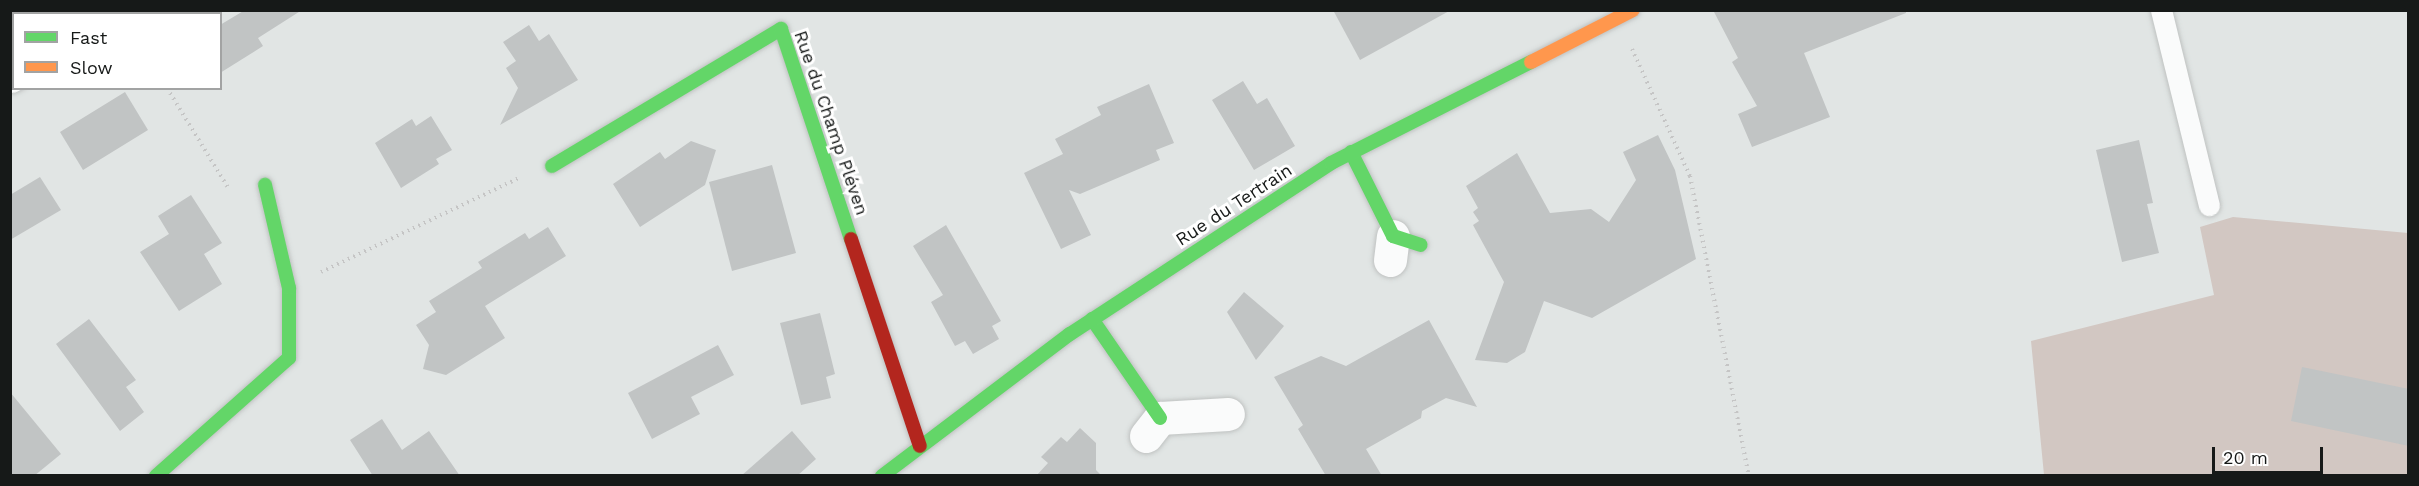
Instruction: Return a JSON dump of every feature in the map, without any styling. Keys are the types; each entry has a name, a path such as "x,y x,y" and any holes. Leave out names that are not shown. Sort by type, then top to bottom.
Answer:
{"street":[{"name":"Rue du Tertrain","path":"882,476 1092,319 1351,152 1615,15"},
{"name":"Rue du Champ Pléven","path":"552,166 781,29 920,446"},
{"path":"1351,152 1402,247"},
{"path":"156,476 289,358 289,288 265,184"},
{"path":"1092,319 1153,427 1228,414"}],"lane":[{"path":"2161,10 2209,205"}],"path":[{"path":"1615,15 1690,176 1749,476"},
{"path":"289,288 501,184 552,166"}],"shaded area":[{"path":"2233,217 2408,233 2408,475 2044,475 2031,341 2214,295 2200,227"}],"building":[{"path":"245,10 302,10 258,38 263,46 222,72 222,24"},
{"path":"1333,10 1451,10 1360,60"},
{"path":"1713,10 1906,10 1906,13 1804,53 1830,117 1752,147 1738,114 1757,106 1732,62 1738,58"},
{"path":"529,25 539,41 549,34 578,80 500,125 518,88 506,68 516,61 503,42"},
{"path":"1243,81 1257,104 1267,98 1295,146 1254,170 1212,100"},
{"path":"1149,84 1174,143 1156,150 1160,160 1080,194 1069,190 1091,235 1061,249 1024,173 1063,154 1055,139 1101,115 1097,107"},
{"path":"125,92 148,130 83,170 60,132"},
{"path":"431,116 452,150 436,159 439,164 401,188 375,143 412,119 416,126"},
{"path":"1658,135 1675,170 1696,259 1592,318 1544,301 1525,352 1507,363 1475,360 1504,282 1473,225 1479,221 1473,212 1478,208 1466,186 1517,153 1550,213 1591,209 1609,222 1636,180 1623,152"},
{"path":"2139,140 2153,203 2147,204 2159,253 2122,262 2096,150"},
{"path":"691,141 716,150 705,185 640,227 613,184 660,152 665,159"},
{"path":"772,165 796,253 732,271 709,182"},
{"path":"40,177 61,210 10,240 10,195"},
{"path":"191,195 222,243 204,254 222,284 179,311 140,252 169,234 158,216"},
{"path":"946,225 1001,321 992,326 999,339 973,354 965,341 955,346 931,302 943,295 913,246"},
{"path":"548,227 566,256 485,306 505,338 446,375 423,369 429,345 416,325 436,312 429,301 482,268 478,262 525,233 529,239"},
{"path":"1244,292 1284,326 1256,360 1227,312"},
{"path":"820,313 835,374 826,377 831,398 801,405 780,323"},
{"path":"89,319 136,380 126,387 144,412 120,431 56,344"},
{"path":"1429,320 1477,407 1446,398 1422,411 1421,418 1366,449 1382,476 1326,476 1298,429 1303,425 1274,377 1321,356 1346,366"},
{"path":"718,345 734,375 691,397 700,414 652,439 628,393"},
{"path":"2302,367 2409,389 2409,446 2291,421"},
{"path":"10,392 61,454 34,476 10,476"},
{"path":"382,419 402,450 429,431 460,476 373,476 350,440"},
{"path":"1080,428 1096,443 1096,470 1102,476 1036,476 1048,463 1041,457 1061,437 1067,442"},
{"path":"792,431 816,459 797,476 741,476"}],"traffic: fast":[{"path":"552,166 781,29 851,239"},
{"path":"882,476 1070,334 1331,163 1531,62"},
{"path":"1351,152 1393,236 1421,245"},
{"path":"156,476 289,358 289,288 265,185"},
{"path":"1092,319 1160,418"}],"traffic: slow":[{"path":"1531,62 1633,10"}],"traffic: jam":[{"path":"851,239 920,446"}]}
